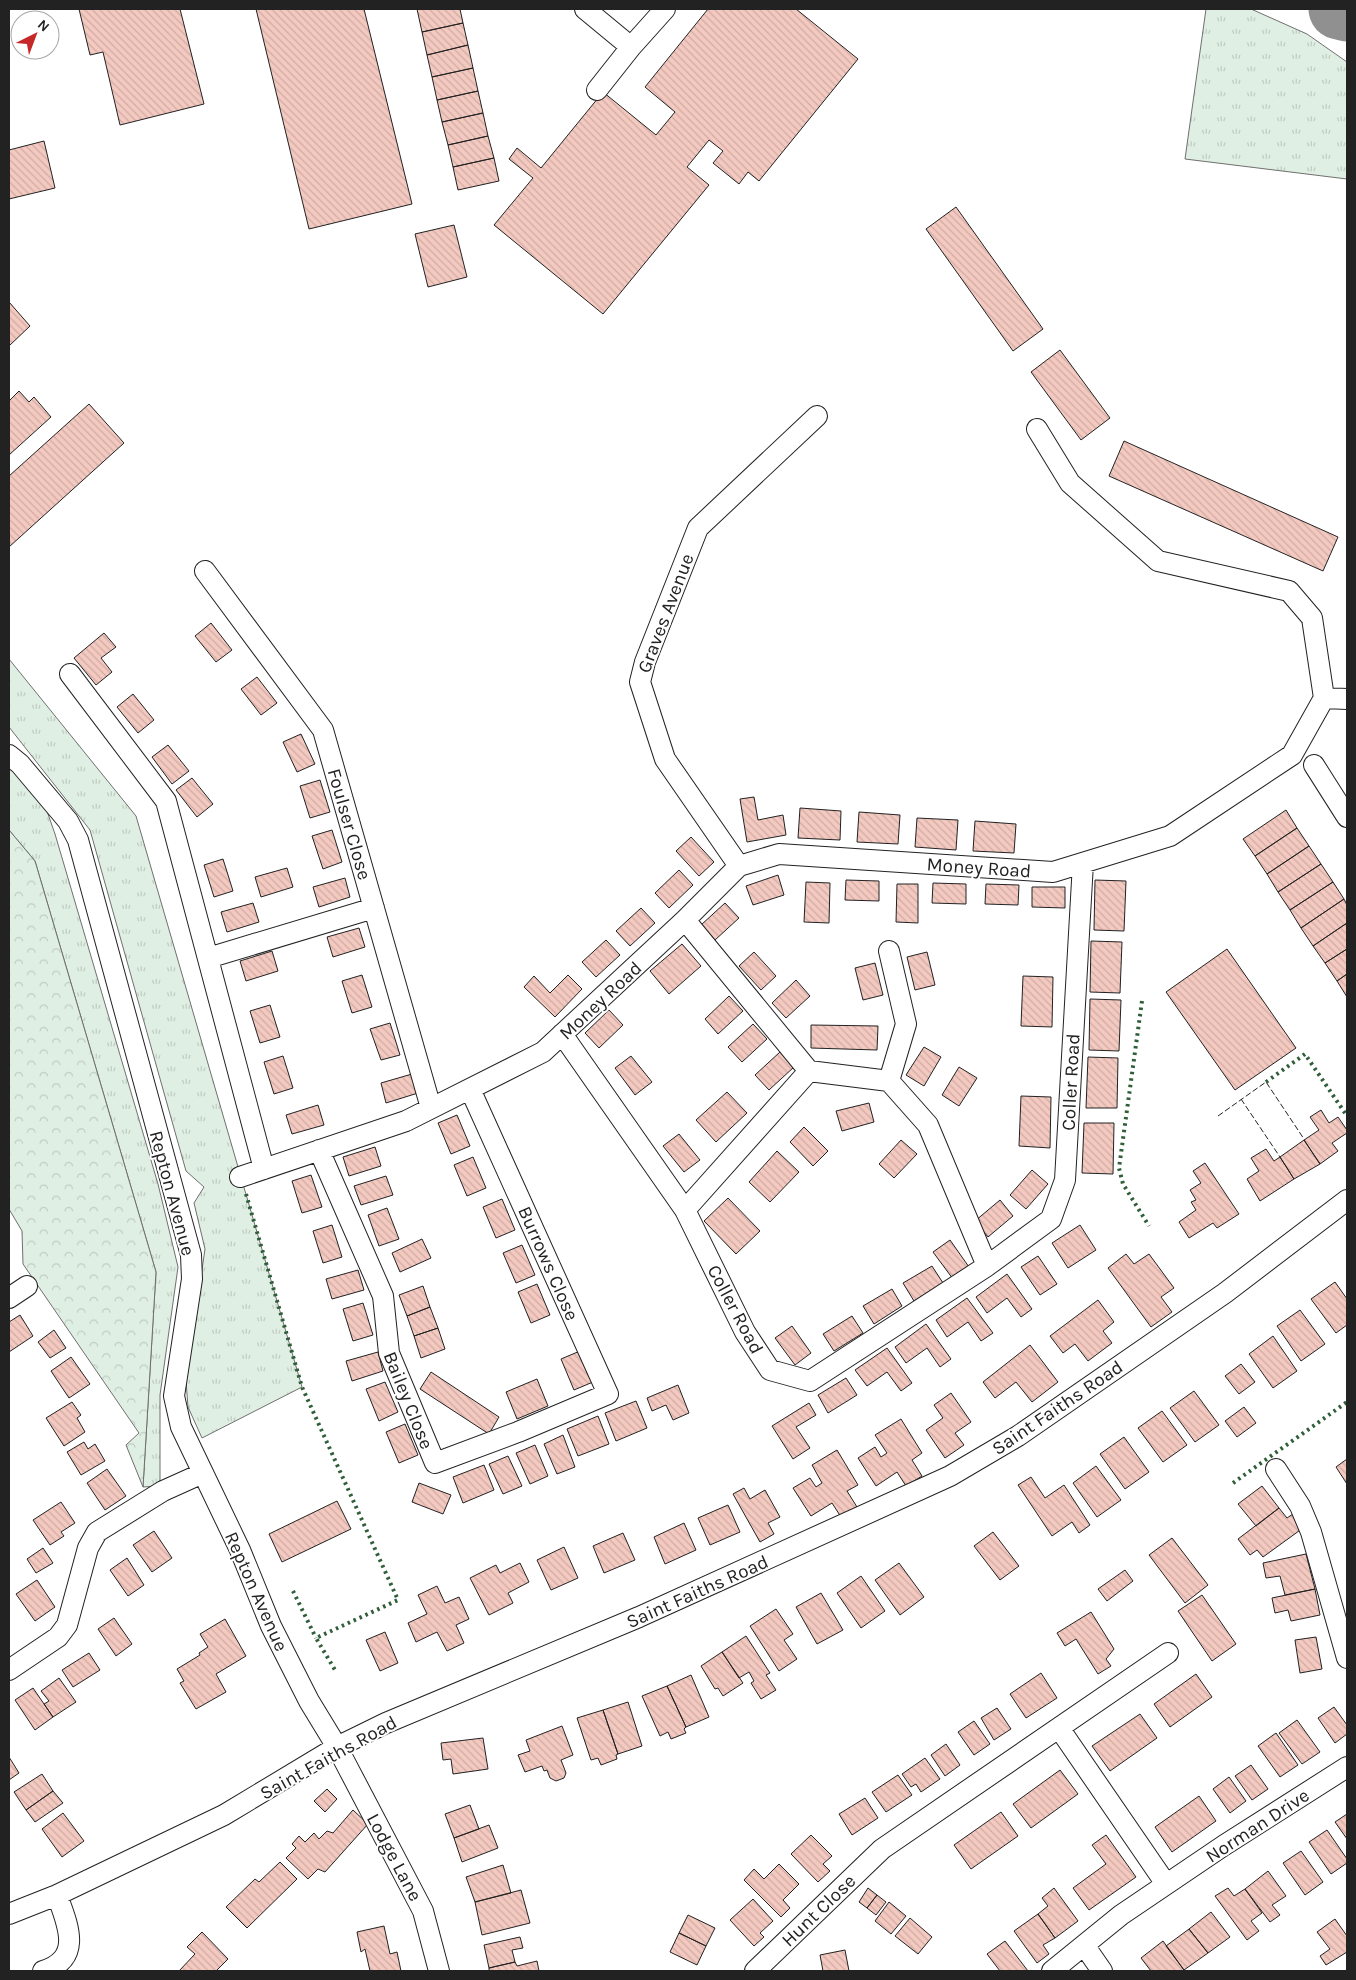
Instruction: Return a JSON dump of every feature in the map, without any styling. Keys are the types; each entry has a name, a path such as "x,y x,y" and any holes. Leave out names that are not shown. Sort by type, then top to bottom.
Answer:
{"street":[{"path":"586,9 631,47"},
{"path":"597,90 631,47 665,9"},
{"name":"Graves Avenue","path":"739,866 665,759 640,682 645,662 698,528 817,416"},
{"path":"1037,428 1070,483 1158,561 1289,592 1312,618 1324,698 1347,699"},
{"name":"Foulser Close","path":"205,570 323,730 431,1108"},
{"path":"70,674 166,801 264,1169"},
{"name":"Money Road","path":"240,1177 406,1121 543,1052 686,920 739,866 779,854 1053,872 1170,836 1292,755 1324,698"},
{"name":"Repton Avenue","path":"9,755 20,764 68,820 78,840 191,1255 192,1279 174,1396 181,1427 240,1550 271,1626 309,1701 337,1748"},
{"path":"1314,765 1347,816"},
{"name":"Coller Road","path":"562,1034 685,1210 745,1332 770,1370 810,1381 987,1266 1051,1219 1065,1180 1082,863"},
{"path":"208,958 374,908"},
{"path":"686,920 809,1071 889,1081 928,1125 987,1266"},
{"path":"889,952 906,1024 889,1081"},
{"path":"685,1210 809,1071"},
{"name":"Burrows Close","path":"470,1089 608,1394 565,1414"},
{"name":"Bailey Close","path":"319,1150 383,1296 389,1353 434,1463 565,1414"},
{"name":"Saint Faiths Road","path":"9,1914 57,1895 224,1814 337,1748 386,1723 639,1617 950,1476 1018,1436 1225,1293 1347,1200"},
{"path":"9,1298 28,1286"},
{"path":"1276,1469 1300,1506 1311,1532 1347,1658"},
{"path":"9,1670 58,1637 67,1625 88,1548 97,1532 157,1495 203,1473"},
{"path":"1166,1884 1059,1728 1168,1653"},
{"name":"Hunt Close","path":"755,1971 882,1849 1059,1728"},
{"name":"Lodge Lane","path":"337,1748 424,1911 440,1971"},
{"name":"Norman Drive","path":"1052,1971 1121,1915 1347,1767"},
{"path":"43,1971 63,1960 69,1945 69,1928 57,1895"},
{"path":"1084,1945 1102,1971"}],"green space":[{"path":"1206,9 1251,9 1307,34 1347,62 1347,179 1185,159"},
{"path":"9,659 136,816 302,1387 202,1438 188,1407 186,1381 205,1249 194,1203 204,1187 186,1171 90,830 9,727"},
{"path":"9,762 41,794 55,834 158,1184 178,1267 160,1395 160,1486 143,1487 156,1272 35,861 9,830"},
{"path":"9,830 35,861 156,1272 143,1487 126,1445 139,1433 23,1264 22,1231 9,1209"}],"building":[{"path":"79,9 180,9 204,104 120,125 103,52 90,55"},
{"path":"256,9 364,9 412,204 309,229"},
{"path":"417,9 460,9 463,23 422,32"},
{"path":"708,9 796,9 858,59 759,181 748,172 739,184 713,163 723,151 709,140 687,167 709,185 603,314 494,225 533,178 509,159 517,148 541,168 603,92 656,135 675,112 645,87"},
{"path":"463,23 468,45 427,55 422,32"},
{"path":"468,45 473,68 432,77 427,55"},
{"path":"473,68 478,91 437,100 432,77"},
{"path":"478,91 483,113 442,122 437,100"},
{"path":"483,113 488,136 448,145 442,122"},
{"path":"488,136 494,158 453,167 448,145"},
{"path":"44,141 55,188 9,199 9,150"},
{"path":"494,158 499,181 458,190 453,167"},
{"path":"956,207 1043,329 1013,351 926,229"},
{"path":"454,225 467,277 428,287 415,234"},
{"path":"9,302 30,326 9,346"},
{"path":"1060,350 1110,418 1081,440 1031,372"},
{"path":"19,391 29,402 34,397 51,417 9,455 9,401"},
{"path":"89,404 124,443 9,547 9,476"},
{"path":"1124,441 1338,537 1323,571 1109,476"},
{"path":"211,623 232,650 216,662 195,636"},
{"path":"104,633 116,647 101,658 112,672 96,685 74,658"},
{"path":"257,677 277,703 261,715 241,689"},
{"path":"133,694 154,720 138,733 117,707"},
{"path":"301,734 315,764 297,772 283,742"},
{"path":"168,745 189,771 172,784 152,757"},
{"path":"192,778 213,804 197,817 176,790"},
{"path":"320,780 330,812 310,818 300,786"},
{"path":"754,797 758,820 783,815 786,835 747,842 740,799"},
{"path":"800,808 841,811 840,840 798,838"},
{"path":"1286,810 1297,828 1255,856 1243,839"},
{"path":"859,812 900,815 898,844 857,842"},
{"path":"917,818 958,820 956,850 915,847"},
{"path":"975,821 1016,824 1014,853 973,851"},
{"path":"1297,828 1309,846 1267,874 1255,856"},
{"path":"332,830 342,862 323,869 312,836"},
{"path":"691,837 714,862 699,876 676,851"},
{"path":"1309,846 1321,864 1278,892 1267,874"},
{"path":"223,859 233,891 214,897 204,865"},
{"path":"1321,864 1333,882 1290,910 1278,892"},
{"path":"287,868 293,887 261,897 255,877"},
{"path":"679,870 693,885 669,908 655,893"},
{"path":"778,875 784,895 753,905 746,886"},
{"path":"345,878 350,897 319,907 313,887"},
{"path":"846,880 879,881 879,901 845,900"},
{"path":"1095,880 1126,881 1124,931 1094,930"},
{"path":"806,882 830,883 829,923 804,922"},
{"path":"1333,882 1344,899 1301,928 1290,910"},
{"path":"933,883 966,884 966,904 932,903"},
{"path":"897,884 918,884 918,923 896,922"},
{"path":"986,884 1019,885 1018,905 985,904"},
{"path":"1032,887 1065,887 1065,908 1032,907"},
{"path":"1344,899 1347,905 1347,923 1313,946 1301,928"},
{"path":"253,903 259,922 227,932 221,912"},
{"path":"725,903 739,918 715,940 701,925"},
{"path":"641,908 655,923 630,946 616,931"},
{"path":"1347,923 1347,949 1325,963 1313,946"},
{"path":"359,928 365,947 333,957 327,937"},
{"path":"606,940 620,955 596,977 582,962"},
{"path":"1091,941 1122,942 1120,993 1090,992"},
{"path":"682,944 701,966 669,994 650,971"},
{"path":"1227,949 1296,1048 1235,1090 1166,992"},
{"path":"1347,949 1347,974 1337,981 1325,963"},
{"path":"272,951 278,971 246,981 240,961"},
{"path":"754,952 776,976 761,990 739,966"},
{"path":"927,952 935,985 915,990 907,957"},
{"path":"875,963 883,995 863,1000 855,968"},
{"path":"1347,974 1347,997 1337,981"},
{"path":"362,975 372,1007 352,1013 342,981"},
{"path":"568,975 582,989 555,1017 524,987 534,976 550,993"},
{"path":"1023,976 1053,977 1052,1027 1021,1026"},
{"path":"796,980 810,996 786,1018 772,1003"},
{"path":"729,996 743,1011 718,1034 705,1019"},
{"path":"1090,999 1121,1000 1119,1051 1089,1050"},
{"path":"270,1005 280,1037 260,1043 250,1011"},
{"path":"609,1010 623,1025 599,1048 585,1033"},
{"path":"390,1023 400,1055 381,1060 370,1029"},
{"path":"753,1024 767,1039 742,1062 728,1047"},
{"path":"811,1025 878,1026 877,1050 811,1048"},
{"path":"924,1047 941,1057 924,1086 906,1075"},
{"path":"780,1052 794,1067 769,1090 755,1075"},
{"path":"283,1056 293,1088 274,1094 264,1062"},
{"path":"631,1056 652,1082 635,1095 615,1068"},
{"path":"1088,1057 1118,1058 1117,1108 1086,1108"},
{"path":"959,1067 977,1078 959,1106 942,1095"},
{"path":"412,1074 418,1093 386,1103 381,1083"},
{"path":"727,1092 747,1113 716,1142 696,1120"},
{"path":"1021,1096 1051,1097 1050,1148 1019,1146"},
{"path":"869,1103 874,1122 842,1131 836,1111"},
{"path":"318,1105 324,1125 292,1134 286,1115"},
{"path":"1321,1110 1329,1123 1338,1117 1347,1133 1332,1143 1338,1151 1320,1164 1304,1140 1319,1130 1310,1117"},
{"path":"457,1115 470,1146 451,1154 438,1123"},
{"path":"1084,1123 1114,1123 1113,1174 1082,1173"},
{"path":"804,1127 828,1151 813,1166 790,1142"},
{"path":"679,1134 700,1160 684,1172 663,1146"},
{"path":"901,1140 917,1154 894,1178 879,1164"},
{"path":"1304,1140 1320,1164 1294,1179 1280,1157"},
{"path":"375,1147 381,1166 349,1176 343,1157"},
{"path":"1266,1149 1274,1161 1280,1157 1294,1179 1260,1201 1247,1179 1259,1171 1251,1158"},
{"path":"777,1151 799,1172 770,1202 749,1182"},
{"path":"473,1157 486,1188 467,1196 454,1165"},
{"path":"1205,1163 1239,1214 1217,1228 1213,1223 1189,1238 1179,1222 1196,1210 1191,1202 1196,1200 1190,1190 1201,1183 1193,1171"},
{"path":"1032,1170 1048,1184 1026,1209 1010,1195"},
{"path":"311,1175 322,1207 302,1213 292,1181"},
{"path":"386,1176 393,1195 361,1205 354,1186"},
{"path":"728,1198 760,1231 736,1254 704,1221"},
{"path":"502,1199 515,1230 496,1238 483,1207"},
{"path":"1000,1200 1013,1216 988,1237 975,1221"},
{"path":"387,1208 399,1239 379,1246 368,1215"},
{"path":"332,1225 342,1257 323,1263 313,1231"},
{"path":"1080,1225 1096,1250 1068,1268 1052,1243"},
{"path":"422,1239 431,1258 400,1272 392,1253"},
{"path":"950,1240 969,1267 953,1279 933,1252"},
{"path":"522,1245 535,1275 516,1283 503,1253"},
{"path":"1126,1254 1134,1264 1149,1254 1174,1288 1161,1297 1172,1312 1151,1327 1108,1268"},
{"path":"1038,1256 1057,1284 1040,1295 1021,1267"},
{"path":"932,1266 943,1283 914,1301 903,1283"},
{"path":"358,1270 364,1290 332,1299 326,1279"},
{"path":"1007,1274 1032,1309 1021,1317 1007,1298 987,1313 976,1297"},
{"path":"1335,1282 1347,1299 1347,1325 1336,1333 1311,1299"},
{"path":"537,1284 550,1315 531,1323 518,1292"},
{"path":"423,1286 430,1307 407,1316 399,1295"},
{"path":"892,1289 902,1306 874,1324 863,1306"},
{"path":"967,1298 993,1333 981,1341 968,1322 947,1337 936,1320"},
{"path":"1098,1300 1114,1322 1103,1331 1112,1343 1088,1361 1075,1344 1063,1353 1050,1336"},
{"path":"363,1303 373,1335 353,1341 343,1309"},
{"path":"430,1307 438,1328 414,1336 407,1316"},
{"path":"1300,1310 1325,1344 1301,1361 1277,1326"},
{"path":"20,1315 33,1336 9,1352 9,1322"},
{"path":"852,1316 863,1333 834,1351 823,1334"},
{"path":"926,1324 951,1359 940,1367 927,1348 906,1363 895,1347"},
{"path":"792,1326 811,1353 795,1365 775,1338"},
{"path":"438,1328 445,1349 421,1358 414,1336"},
{"path":"54,1330 66,1348 50,1358 38,1342"},
{"path":"1273,1336 1297,1371 1273,1388 1249,1354"},
{"path":"1030,1345 1058,1382 1032,1402 1016,1382 995,1398 983,1382"},
{"path":"887,1348 912,1383 901,1391 887,1372 867,1386 855,1370"},
{"path":"580,1351 593,1382 574,1390 561,1359"},
{"path":"378,1352 383,1371 352,1381 346,1361"},
{"path":"71,1357 90,1384 69,1398 51,1371"},
{"path":"1241,1364 1255,1382 1239,1394 1225,1376"},
{"path":"431,1372 499,1417 489,1434 420,1389"},
{"path":"846,1378 857,1395 828,1413 818,1395"},
{"path":"537,1379 548,1406 517,1419 506,1392"},
{"path":"385,1382 398,1412 379,1421 366,1389"},
{"path":"678,1385 689,1413 673,1420 666,1405 652,1411 647,1398"},
{"path":"1194,1391 1219,1425 1195,1442 1170,1408"},
{"path":"951,1393 971,1422 955,1433 964,1445 945,1458 926,1430 943,1418 934,1405"},
{"path":"636,1401 647,1428 616,1441 605,1413"},
{"path":"72,1402 81,1415 77,1418 85,1432 64,1446 46,1418"},
{"path":"809,1403 816,1415 796,1427 810,1448 793,1459 772,1426"},
{"path":"1244,1407 1256,1423 1237,1437 1225,1421"},
{"path":"1162,1411 1187,1445 1163,1462 1138,1428"},
{"path":"598,1416 609,1444 578,1456 567,1429"},
{"path":"901,1419 922,1453 912,1460 922,1476 906,1486 897,1472 876,1486 858,1458 875,1447 881,1457 887,1453 875,1435"},
{"path":"405,1424 418,1455 399,1463 386,1432"},
{"path":"563,1435 575,1467 557,1474 544,1444"},
{"path":"1124,1437 1149,1472 1125,1489 1100,1454"},
{"path":"84,1442 88,1449 95,1444 105,1461 81,1475 67,1452"},
{"path":"535,1445 548,1476 530,1484 516,1453"},
{"path":"837,1450 858,1485 847,1491 857,1507 841,1517 832,1503 811,1516 793,1488 810,1478 816,1487 822,1483 812,1465"},
{"path":"508,1456 522,1486 503,1494 489,1464"},
{"path":"1347,1459 1347,1484 1336,1467"},
{"path":"484,1465 494,1490 463,1503 453,1477"},
{"path":"1096,1466 1121,1500 1097,1517 1073,1483"},
{"path":"107,1469 126,1496 105,1510 87,1483"},
{"path":"1031,1477 1045,1498 1064,1485 1090,1525 1079,1533 1072,1522 1052,1536 1018,1485"},
{"path":"419,1483 451,1495 443,1514 412,1502"},
{"path":"1262,1486 1279,1508 1256,1526 1238,1504"},
{"path":"744,1488 750,1499 765,1490 780,1517 768,1523 774,1534 760,1542 733,1494"},
{"path":"337,1501 351,1529 282,1562 269,1534"},
{"path":"61,1502 75,1523 61,1532 64,1536 50,1545 33,1520"},
{"path":"728,1505 740,1532 710,1545 698,1518"},
{"path":"1279,1508 1287,1518 1293,1514 1303,1528 1263,1557 1257,1550 1250,1555 1238,1539"},
{"path":"684,1523 696,1550 665,1564 654,1537"},
{"path":"154,1531 172,1558 152,1572 133,1545"},
{"path":"993,1532 1019,1566 1000,1580 974,1546"},
{"path":"623,1533 635,1560 604,1573 593,1546"},
{"path":"1172,1538 1208,1585 1185,1603 1149,1555"},
{"path":"564,1547 578,1578 551,1590 537,1560"},
{"path":"43,1548 53,1563 36,1573 27,1559"},
{"path":"1306,1554 1315,1589 1285,1595 1280,1576 1266,1578 1263,1563"},
{"path":"127,1558 144,1585 128,1596 110,1570"},
{"path":"520,1563 529,1582 508,1593 513,1603 489,1615 470,1578 496,1565 500,1573"},
{"path":"899,1563 924,1597 900,1615 875,1580"},
{"path":"1125,1570 1133,1581 1107,1601 1098,1589"},
{"path":"861,1576 885,1611 861,1628 837,1593"},
{"path":"37,1580 55,1607 35,1621 16,1594"},
{"path":"437,1586 445,1603 459,1597 469,1619 456,1625 464,1643 447,1651 437,1632 416,1642 408,1623 427,1614 418,1595"},
{"path":"1315,1589 1320,1615 1291,1621 1288,1610 1275,1613 1272,1598"},
{"path":"821,1593 843,1630 817,1644 796,1607"},
{"path":"1202,1595 1236,1644 1212,1661 1178,1611"},
{"path":"776,1609 793,1634 784,1640 797,1659 779,1671 750,1626"},
{"path":"1091,1612 1114,1649 1106,1659 1111,1666 1098,1674 1076,1639 1065,1646 1057,1633"},
{"path":"114,1618 132,1644 116,1656 98,1629"},
{"path":"225,1619 246,1656 216,1674 226,1692 196,1709 180,1683 184,1681 177,1669 200,1655 199,1653 208,1647 200,1634"},
{"path":"385,1632 398,1663 380,1671 366,1640"},
{"path":"746,1636 770,1673 766,1675 776,1690 761,1699 751,1683 754,1681 749,1672 739,1678 722,1652"},
{"path":"1316,1637 1322,1669 1300,1673 1295,1640"},
{"path":"722,1652 743,1683 723,1696 718,1688 715,1689 701,1666"},
{"path":"89,1653 100,1670 73,1687 62,1670"},
{"path":"1041,1673 1057,1698 1026,1718 1010,1694"},
{"path":"1196,1674 1212,1697 1170,1727 1154,1704"},
{"path":"691,1675 709,1717 686,1727 667,1686"},
{"path":"59,1678 76,1702 53,1717 44,1704 49,1701 41,1691"},
{"path":"667,1686 686,1727 684,1729 686,1733 671,1739 668,1732 660,1736 642,1696"},
{"path":"33,1688 53,1717 35,1730 15,1700"},
{"path":"628,1702 642,1746 618,1754 603,1710"},
{"path":"1334,1707 1347,1725 1347,1734 1335,1743 1318,1718"},
{"path":"997,1708 1011,1729 994,1740 981,1718"},
{"path":"603,1710 618,1754 616,1755 617,1759 601,1765 598,1758 591,1760 577,1718"},
{"path":"1140,1714 1157,1738 1110,1771 1092,1746"},
{"path":"1297,1720 1320,1752 1302,1764 1279,1733"},
{"path":"974,1721 990,1744 974,1755 958,1732"},
{"path":"562,1726 573,1755 561,1760 566,1773 564,1778 556,1781 550,1778 547,1770 544,1771 542,1766 525,1772 518,1755 530,1751 526,1740"},
{"path":"1276,1733 1298,1765 1280,1777 1258,1746"},
{"path":"483,1738 488,1769 453,1774 451,1759 443,1760 441,1743"},
{"path":"946,1744 960,1765 945,1776 931,1755"},
{"path":"9,1757 19,1773 9,1780"},
{"path":"925,1758 940,1779 921,1792 916,1784 911,1787 902,1774"},
{"path":"1251,1765 1268,1789 1252,1800 1235,1776"},
{"path":"1060,1770 1078,1794 1031,1828 1013,1804"},
{"path":"42,1774 53,1791 26,1810 14,1792"},
{"path":"898,1775 912,1795 886,1812 872,1792"},
{"path":"1229,1777 1246,1801 1230,1813 1213,1789"},
{"path":"327,1789 337,1799 325,1812 314,1801"},
{"path":"53,1791 63,1803 35,1822 26,1810"},
{"path":"1199,1796 1216,1821 1172,1852 1155,1827"},
{"path":"865,1798 878,1818 852,1835 839,1814"},
{"path":"470,1805 479,1829 454,1838 445,1814"},
{"path":"353,1810 368,1824 325,1872 318,1869 308,1879 286,1858 296,1848 292,1844 299,1836 305,1842 314,1833 319,1839 327,1831 333,1833"},
{"path":"1001,1812 1018,1836 971,1869 954,1845"},
{"path":"63,1813 84,1841 62,1857 42,1829"},
{"path":"1347,1814 1347,1839 1335,1822"},
{"path":"489,1825 498,1848 462,1862 454,1838"},
{"path":"1327,1830 1347,1859 1347,1863 1331,1874 1309,1842"},
{"path":"811,1835 832,1856 823,1864 830,1871 818,1882 791,1854"},
{"path":"1106,1835 1136,1877 1089,1910 1073,1888 1106,1864 1092,1845"},
{"path":"1301,1851 1323,1882 1305,1895 1283,1863"},
{"path":"280,1862 297,1879 247,1928 226,1907 255,1879 259,1882"},
{"path":"779,1864 799,1884 783,1900 790,1908 781,1917 744,1880 754,1869 764,1879"},
{"path":"503,1865 511,1893 475,1902 466,1877"},
{"path":"1268,1871 1286,1896 1272,1905 1280,1915 1270,1922 1245,1889"},
{"path":"868,1888 877,1895 867,1908 859,1902"},
{"path":"1054,1888 1078,1921 1055,1938 1038,1914 1048,1906 1042,1898"},
{"path":"1228,1888 1234,1896 1245,1889 1262,1913 1251,1921 1259,1931 1247,1940 1215,1896"},
{"path":"521,1890 530,1923 482,1935 475,1902"},
{"path":"877,1895 886,1902 876,1915 867,1908"},
{"path":"753,1899 773,1921 760,1933 764,1937 754,1946 730,1920"},
{"path":"889,1902 906,1916 891,1934 875,1921"},
{"path":"1211,1912 1230,1937 1208,1953 1189,1929"},
{"path":"1038,1914 1055,1938 1043,1945 1049,1954 1037,1963 1014,1931"},
{"path":"688,1915 715,1928 706,1946 679,1933"},
{"path":"910,1918 932,1937 918,1954 895,1936"},
{"path":"1335,1919 1347,1936 1347,1952 1326,1965 1320,1956 1330,1949 1317,1932"},
{"path":"384,1926 390,1954 397,1952 401,1971 370,1971 365,1949 361,1952 357,1932"},
{"path":"1189,1929 1208,1953 1184,1970 1166,1946"},
{"path":"202,1932 228,1959 216,1971 179,1971 195,1954 187,1947"},
{"path":"679,1933 706,1946 697,1965 670,1952"},
{"path":"520,1937 523,1948 512,1950 515,1962 489,1968 484,1945"},
{"path":"1005,1941 1028,1971 1000,1971 987,1954"},
{"path":"1163,1941 1183,1971 1151,1971 1141,1958"},
{"path":"845,1950 849,1971 823,1971 820,1955"},
{"path":"537,1961 539,1971 489,1971 489,1968 515,1962 517,1966"}],"taxiway":[{"path":"1339,9 1347,11"}],"hedge":[{"path":"1142,1001 1119,1168 1123,1184 1149,1226"},
{"path":"1266,1082 1305,1054 1347,1116"},
{"path":"246,1194 302,1387 398,1600 316,1638 335,1670"},
{"path":"1233,1483 1347,1402"},
{"path":"293,1591 316,1638"}],"fence":[{"path":"1218,1116 1266,1082 1304,1139"},
{"path":"1241,1099 1280,1157"}]}
